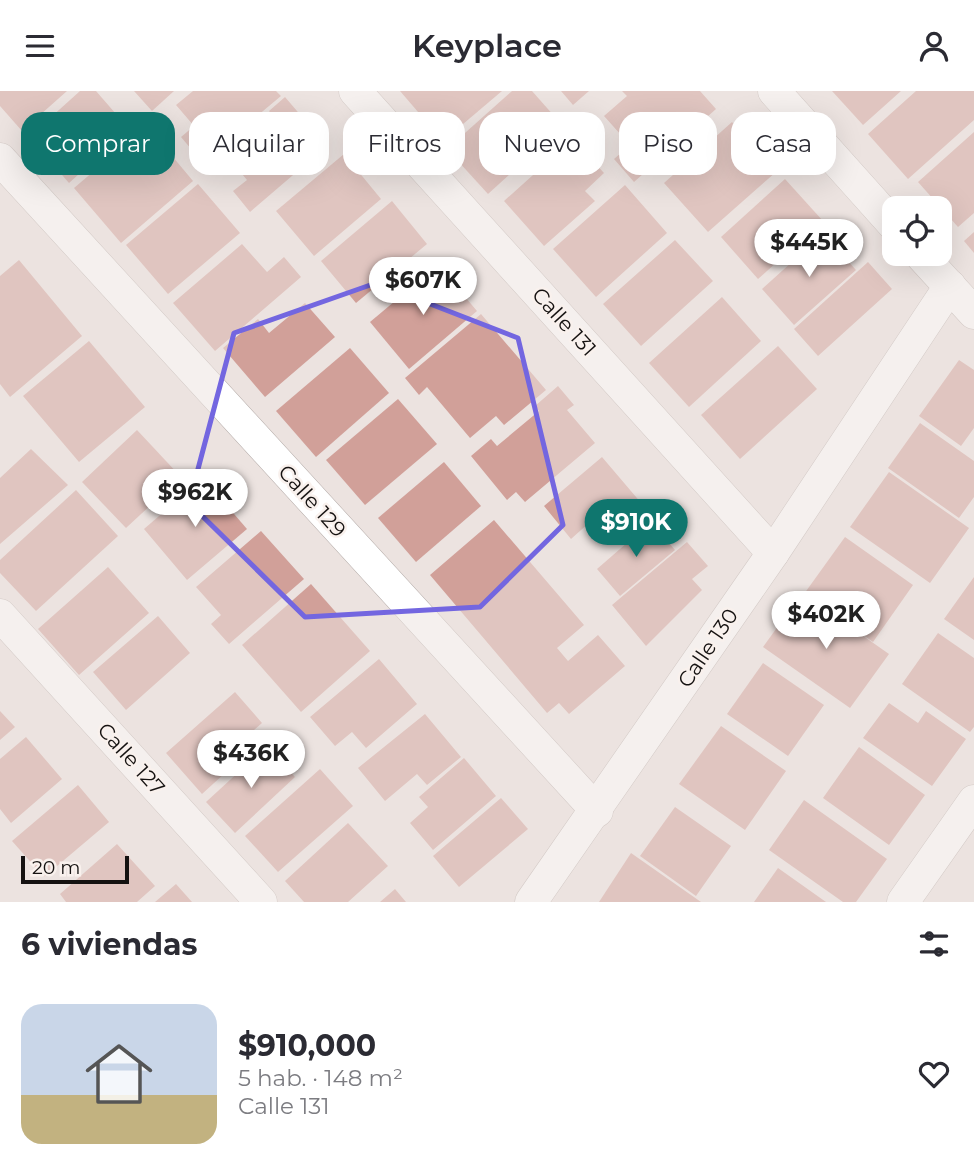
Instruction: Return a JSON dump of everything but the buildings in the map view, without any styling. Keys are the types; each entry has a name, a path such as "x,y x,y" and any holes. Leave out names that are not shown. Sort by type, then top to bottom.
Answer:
{"street":[{"name":"Calle 131","path":"355,91 773,553"},
{"path":"774,91 882,212"},
{"name":"Calle 129","path":"0,159 597,811"},
{"path":"931,266 974,313"},
{"name":"Calle 130","path":"531,902 597,811 773,553 950,286"},
{"name":"Calle 127","path":"0,615 261,902"},
{"path":"903,902 974,801"}],"highlighted area":[{"path":"376,283 518,338 563,525 480,607 305,617 189,503 234,333"}]}
